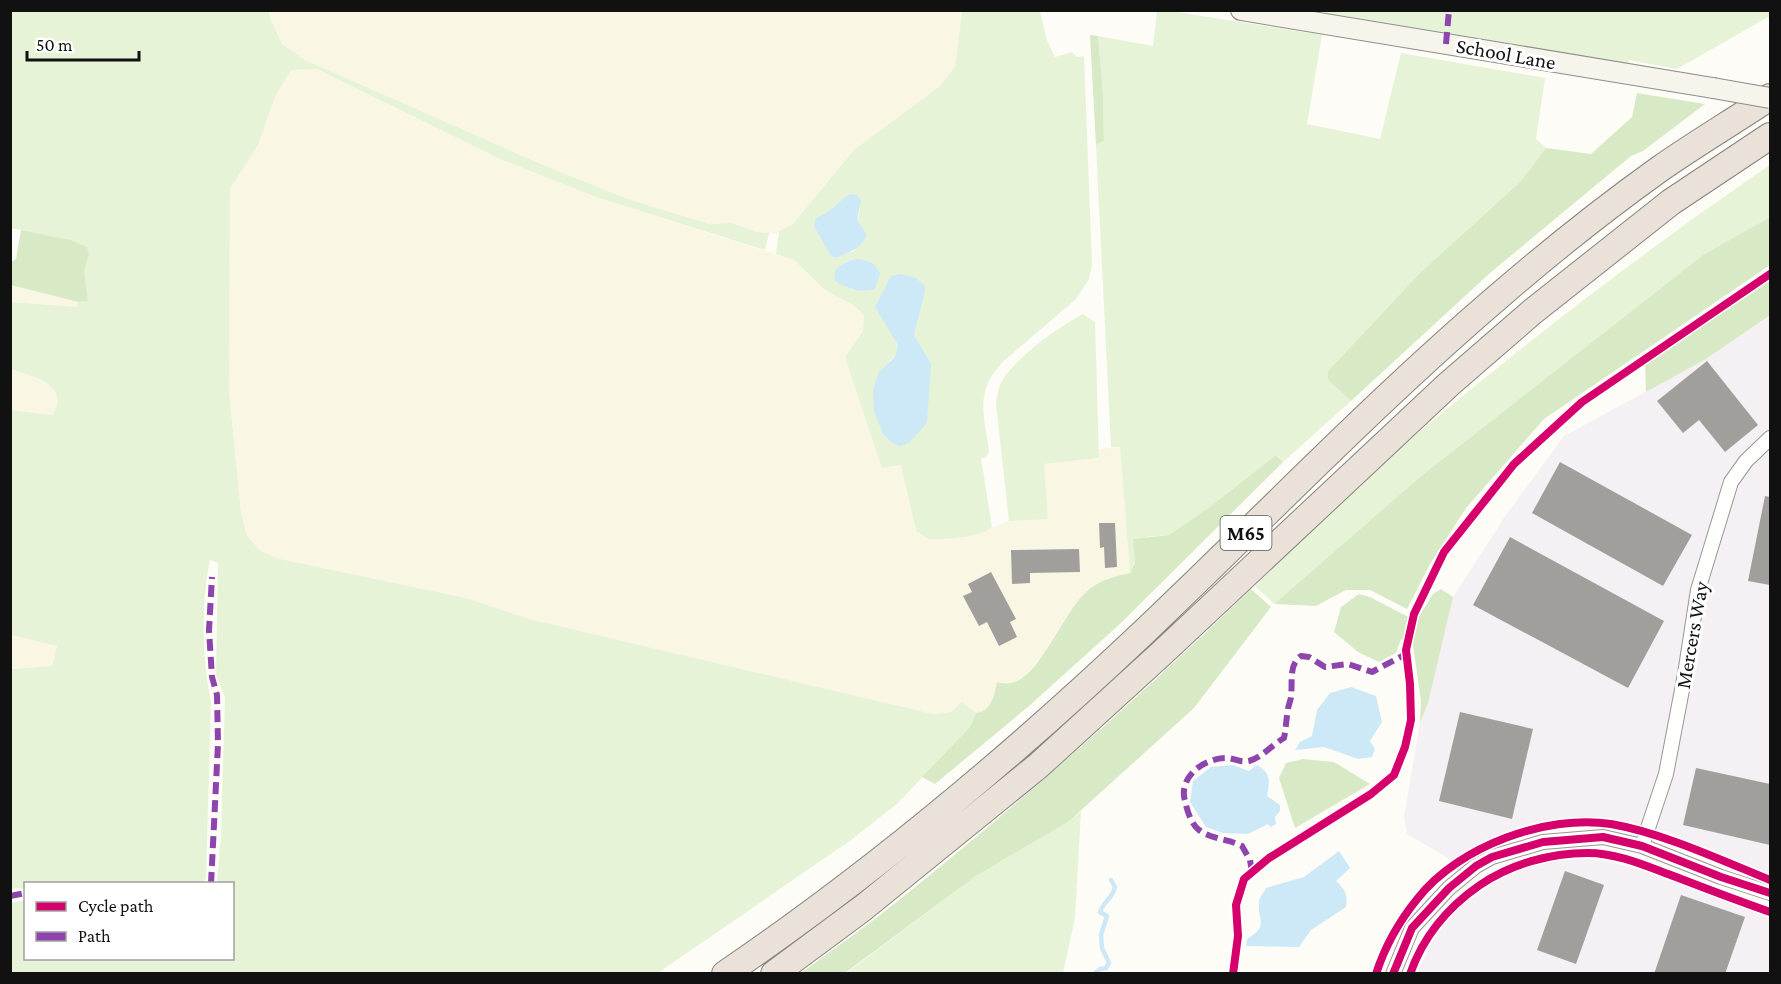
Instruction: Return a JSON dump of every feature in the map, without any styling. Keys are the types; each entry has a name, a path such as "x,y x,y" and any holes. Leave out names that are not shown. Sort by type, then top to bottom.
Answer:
{"highway":[{"name":"M65","path":"725,974 837,894 929,822 1020,744 1143,633 1335,447 1499,296 1662,168 1770,98"},
{"name":"M65","path":"774,974 956,835 1038,765 1162,653 1449,384 1532,312 1671,202 1770,136"}],"main road":[{"name":"School Lane","path":"1241,10 1770,98"}],"street":[{"name":"Mercers Way","path":"1642,846 1666,774 1698,590 1731,482 1746,461 1770,438"},
{"path":"1393,974 1412,928 1449,888 1476,866 1492,857 1543,842 1603,837 1642,846 1770,893"}],"shaded area":[{"path":"269,10 962,11 955,67 940,86 854,150 792,225 775,234 756,232 732,223 709,224 628,199 548,167 305,60 282,44"},
{"path":"317,69 502,160 596,197 794,260 825,290 853,305 864,315 863,331 845,357 882,468 901,465 916,531 930,540 975,534 1009,521 1047,519 1044,464 1099,458 1099,449 1120,447 1130,573 1108,578 1063,622 1046,652 1024,677 1011,684 997,682 991,703 983,712 976,713 962,702 951,712 933,714 529,619 466,598 280,559 261,551 247,536 241,513 229,390 230,189 258,145 275,97 291,70"},
{"path":"10,285 78,302 77,307 11,302"},
{"path":"1770,315 1770,873 1686,844 1670,832 1595,818 1549,821 1516,829 1455,862 1407,834 1404,817 1420,723 1428,703 1449,606 1506,515 1564,436 1706,359"},
{"path":"11,369 36,377 53,388 58,397 56,409 52,415 11,410"},
{"path":"11,635 57,646 52,666 11,669"},
{"path":"1591,857 1662,875 1770,917 1770,973 1417,974 1433,939 1443,925 1482,885 1530,862"}],"green space":[{"path":"1770,10 1770,16 1677,69 1629,60 1628,64 1313,11"},
{"path":"10,11 269,11 282,44 305,60 548,167 628,199 709,224 732,223 756,232 769,233 765,250 596,197 502,160 317,69 291,70 275,97 258,145 230,189 229,390 241,513 247,536 261,551 280,559 466,598 529,619 933,714 951,712 962,702 976,713 970,727 898,803 851,840 658,973 11,973 11,903 24,900 24,960 234,960 234,882 217,882 221,836 225,697 216,676 218,563 210,560 204,612 206,668 211,702 206,878 204,882 24,882 24,888 11,889 11,669 52,666 57,646 11,635 11,410 52,415 57,405 57,396 47,383 11,369 11,302 77,307 78,302 83,302 84,271 89,255 71,240 11,228"},
{"path":"962,11 1040,11 1047,40 1055,57 1072,52 1077,57 1084,56 1092,265 1089,279 1076,299 1005,360 995,371 985,392 984,414 989,452 985,458 981,458 992,527 971,536 930,540 916,531 901,465 882,468 845,357 863,331 864,315 853,305 825,290 794,260 776,254 779,231 792,225 854,150 940,86 955,67","holes":["860,209 857,220 861,229 854,251 836,258 831,256 816,218","855,259 853,290 835,281 838,269","924,296 914,335 931,363 888,362 895,357 898,345 890,329"]},
{"path":"1157,11 1170,11 1322,35 1307,124 1380,139 1401,53 1545,78 1536,139 1546,148 1521,181 1420,273 1328,371 1328,380 1351,401 1283,462 1277,455 1169,535 1146,537 1130,573 1120,447 1111,447 1096,145 1104,141 1098,36 1153,46"},
{"path":"1090,35 1098,36 1103,93 1104,141 1096,145"},
{"path":"1637,93 1705,104 1643,151 1631,156 1490,273 1351,401 1328,380 1328,371 1420,273 1521,181 1546,148 1591,154 1632,117"},
{"path":"1770,165 1770,217 1703,255 1421,476 1274,604 1255,586 1372,472 1468,391 1667,237"},
{"path":"1770,217 1770,265 1544,419 1466,508 1430,564 1407,609 1370,590 1346,590 1316,606 1274,604 1421,476 1703,255"},
{"path":"21,230 71,240 87,247 89,255 84,271 88,301 78,302 11,285 11,262 16,259"},
{"path":"1770,279 1770,315 1706,359 1646,392 1645,363"},
{"path":"1083,314 1095,322 1099,458 1044,464 1048,519 1009,521 996,404 1000,386 1008,372 1027,353 1062,326"},
{"path":"1276,455 1283,462 1121,623 1029,706 935,784 922,777 970,727 976,713 989,706 997,682 1011,683 1022,678 1033,668 1081,597 1100,582 1130,573 1135,563 1133,539 1169,535 1215,503"},
{"path":"1251,589 1271,607 1194,708 1068,822 976,876 845,973 800,974 875,919 990,825 1123,709"},
{"path":"1441,589 1453,597 1428,703 1420,723 1421,701 1413,645 1401,639 1396,653 1379,662 1358,652 1334,632 1341,607 1359,594 1370,597 1416,621 1433,594"},
{"path":"1303,759 1334,762 1370,784 1295,828 1279,778 1286,763"},
{"path":"1081,811 1075,918 1063,973 845,974 976,876 1068,822"}],"water":[{"path":"850,194 857,195 861,200 857,220 867,235 858,247 836,258 831,256 814,226 816,218"},
{"path":"855,259 870,262 878,269 880,273 875,289 864,291 854,289 835,281 837,269"},
{"path":"901,274 916,278 925,286 914,335 931,363 927,423 909,443 899,446 883,434 874,411 873,390 879,372 895,357 898,345 875,307 891,276"},
{"path":"1351,687 1376,696 1382,722 1370,741 1375,749 1372,757 1358,759 1324,747 1295,750 1300,742 1312,736 1317,710 1330,693"},
{"path":"1233,765 1249,771 1257,765 1265,771 1269,782 1267,796 1280,805 1280,811 1275,817 1276,824 1271,827 1268,824 1248,834 1223,833 1206,827 1190,802 1193,781 1211,767"},
{"path":"1339,851 1350,868 1336,881 1345,893 1346,907 1311,930 1299,947 1246,946 1247,939 1260,926 1259,901 1266,888 1304,877"}],"building":[{"path":"1707,361 1758,425 1725,452 1699,420 1683,433 1657,401"},
{"path":"1560,462 1692,535 1663,586 1532,513"},
{"path":"1765,496 1770,497 1770,585 1748,581"},
{"path":"1099,523 1115,523 1117,567 1105,568 1104,547 1100,548"},
{"path":"1510,537 1664,621 1628,688 1473,605"},
{"path":"1079,549 1080,572 1030,573 1030,583 1012,584 1011,550"},
{"path":"991,572 1016,619 1010,622 1017,637 999,646 987,622 979,626 963,596 972,592 968,584"},
{"path":"1460,712 1533,729 1512,819 1439,801"},
{"path":"1696,768 1770,784 1770,845 1683,825"},
{"path":"1565,871 1604,885 1576,964 1537,950"},
{"path":"1681,895 1745,917 1725,974 1654,974"}],"waterway":[{"path":"1094,974 1106,968 1109,963 1102,948 1101,935 1107,916 1100,912 1114,891 1115,887 1111,880"}],"marked path":[{"path":"1446,44 1449,10"},
{"path":"211,882 218,744 217,695 212,677 209,630 212,577"},
{"path":"1252,872 1250,860 1242,846 1204,833 1194,824 1187,808 1184,792 1189,777 1209,761 1229,758 1240,761 1253,759 1284,738 1294,664 1301,656 1309,657 1325,667 1348,664 1372,672 1406,654"},
{"path":"10,896 24,893"}],"cycle path":[{"path":"1233,974 1238,936 1236,905 1244,879 1269,858 1371,794 1394,775 1405,747 1411,720 1406,650 1414,614 1444,552 1514,464 1582,402 1770,274"},
{"path":"1376,974 1388,943 1399,924 1435,879 1480,849 1533,829 1586,822 1631,828 1692,848 1770,880"},
{"path":"1393,974 1412,928 1449,888 1476,866 1492,857 1543,842 1603,837 1642,846 1721,877 1770,893"},
{"path":"1410,974 1429,935 1447,913 1468,894 1505,871 1531,861 1559,855 1588,853 1622,858 1770,912"}]}
